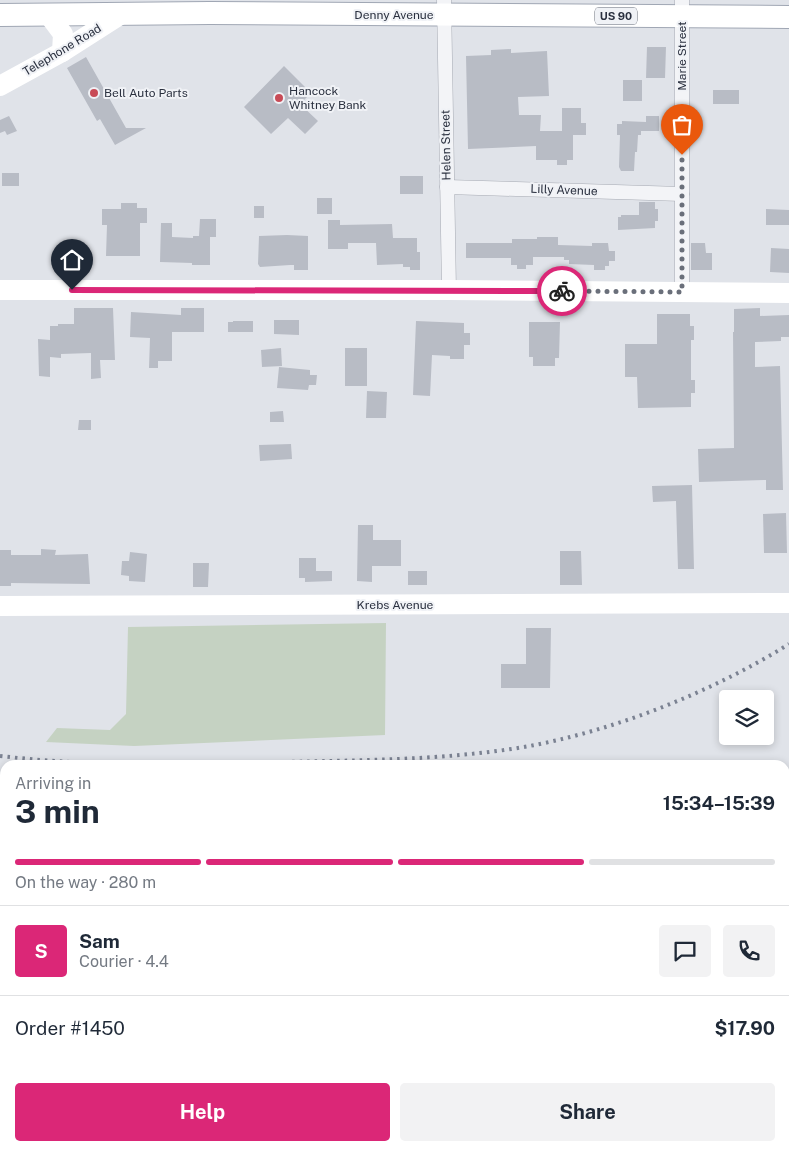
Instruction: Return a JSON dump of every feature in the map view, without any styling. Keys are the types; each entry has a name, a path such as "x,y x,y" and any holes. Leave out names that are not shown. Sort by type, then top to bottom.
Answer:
{"main road":[{"name":"Denny Avenue","path":"0,15 444,7 682,8 789,17"}],"street":[{"name":"Helen Street","path":"444,7 449,290"},
{"name":"Marie Street","path":"682,8 682,292"},
{"name":"Telephone Road","path":"0,86 62,52 123,13"},
{"path":"48,14 64,34 62,52"},
{"name":"Lilly Avenue","path":"447,187 682,194"},
{"path":"0,290 449,290 789,293"},
{"name":"Krebs Avenue","path":"0,606 789,603"}],"green space":[{"path":"386,623 385,735 134,746 46,742 57,728 110,730 126,714 128,627"}],"building":[{"path":"647,47 666,47 665,78 646,78"},
{"path":"511,49 511,53 547,51 549,96 518,97 519,115 541,115 540,131 562,131 562,108 581,108 581,123 586,123 586,135 573,135 573,160 567,160 567,165 557,165 557,160 536,160 536,146 468,149 466,56 491,55 491,50"},
{"name":"Bell Auto Parts","path":"86,57 126,128 146,128 115,145 100,119 97,121 67,68"},
{"name":"Hancock Whitney Bank","path":"284,66 311,93 300,104 318,121 305,134 288,118 271,134 244,107"},
{"path":"623,80 642,80 642,101 623,101"},
{"path":"713,90 739,90 739,104 713,104"},
{"path":"9,116 17,131 7,135 5,131 0,133 0,120"},
{"path":"646,116 659,116 659,131 641,131 641,135 638,135 637,152 635,152 634,171 621,171 619,167 620,135 617,135 617,124 622,124 622,121 646,122"},
{"path":"2,173 19,173 19,186 2,186"},
{"path":"400,176 423,176 423,194 400,194"},
{"path":"317,198 332,198 332,214 317,214"},
{"path":"639,202 655,202 655,209 658,209 658,221 655,221 655,228 618,230 618,217 621,217 621,215 639,215"},
{"path":"121,203 137,203 137,208 147,208 147,223 140,223 140,256 106,256 107,225 102,225 102,209 121,209"},
{"path":"254,206 264,206 264,218 254,218"},
{"path":"766,209 789,210 789,225 766,225"},
{"path":"200,219 216,219 216,237 210,237 210,265 160,262 161,223 172,223 172,237 193,238 193,236 199,236"},
{"path":"328,220 340,220 340,225 392,224 393,238 417,238 417,252 420,252 420,270 410,270 410,267 403,267 403,264 377,265 376,243 348,243 348,249 328,249"},
{"path":"259,236 308,236 308,270 294,270 294,265 260,267 258,264"},
{"path":"537,237 558,237 558,245 592,246 592,243 608,243 609,251 615,251 615,261 609,261 609,266 605,266 605,270 594,270 594,265 569,264 569,260 564,260 564,257 533,257 533,265 526,265 526,269 517,269 517,265 511,265 511,258 466,258 466,243 512,243 512,239 537,239"},
{"path":"691,243 705,243 706,253 712,253 712,270 691,270"},
{"path":"771,248 789,249 789,273 770,272"},
{"path":"74,308 113,308 115,360 100,360 101,378 91,379 91,353 61,354 61,358 50,357 50,377 39,376 38,339 50,340 50,326 74,324"},
{"path":"181,308 204,308 204,332 172,332 172,361 158,361 158,368 149,368 150,338 130,337 131,312 181,315"},
{"path":"760,308 760,316 789,315 789,337 781,337 781,341 755,342 755,367 780,366 783,490 766,490 766,480 699,482 698,449 734,448 734,309"},
{"path":"657,314 690,314 690,326 694,326 694,340 691,340 691,380 695,380 695,393 691,393 691,407 638,408 637,377 625,377 625,344 657,344"},
{"path":"274,320 299,320 299,335 274,334"},
{"path":"253,321 253,332 228,332 228,322"},
{"path":"416,321 464,323 464,333 470,333 470,345 464,345 464,359 450,359 450,356 432,355 430,396 413,395"},
{"path":"529,322 560,322 559,358 555,358 555,366 533,366 533,357 529,357"},
{"path":"281,348 282,366 262,367 261,350"},
{"path":"345,348 367,348 367,386 345,386"},
{"path":"279,367 310,370 310,375 317,375 316,385 309,385 308,390 277,388"},
{"path":"367,391 387,392 386,418 366,418"},
{"path":"283,411 284,422 270,422 270,412"},
{"path":"79,420 91,420 91,430 78,430"},
{"path":"291,444 292,459 260,461 259,445"},
{"path":"692,485 694,569 678,569 676,501 653,502 652,486"},
{"path":"786,513 787,553 764,553 763,514"},
{"path":"358,525 373,525 373,540 401,540 401,566 372,566 372,582 357,581"},
{"path":"41,549 56,550 55,555 88,554 90,584 11,583 11,586 0,586 0,550 11,550 11,555 41,555"},
{"path":"560,551 581,551 582,585 560,585"},
{"path":"130,552 147,554 145,582 129,581 129,576 121,575 122,561 129,561"},
{"path":"299,558 316,558 316,571 332,571 332,581 305,582 305,578 299,578"},
{"path":"193,563 209,563 208,587 193,587"},
{"path":"408,571 427,571 427,585 408,585"},
{"path":"526,628 551,628 550,688 501,688 501,664 526,664"}],"railway":[{"path":"366,760 465,755 524,747 593,731 661,708 695,693 759,662 789,644"},
{"path":"0,756 36,760"}],"way so far":[{"path":"562,291 682,292 682,155"}],"place":[{"name":"Bell Auto Parts","path":"94,93"},
{"name":"Hancock Whitney Bank","path":"279,98"}],"route":[{"path":"72,290 562,291"}]}
